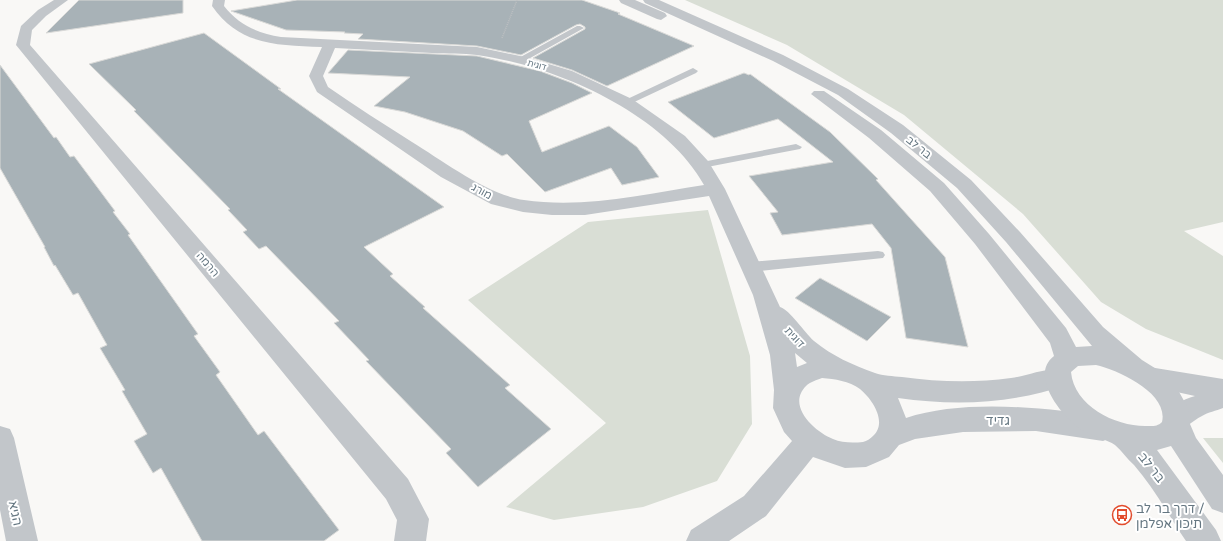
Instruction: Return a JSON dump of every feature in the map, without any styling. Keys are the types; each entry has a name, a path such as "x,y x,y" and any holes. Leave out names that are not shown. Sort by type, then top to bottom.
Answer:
{"street":[{"name":"הרמה","path":"62,0 42,13 26,29 23,45 397,489 413,519 410,541"},
{"name":"דוגית","path":"219,0 218,6 227,19 241,31 249,34 282,41 477,52 495,55 520,60 567,74 626,102 679,140 702,165 716,189 764,295 783,355 787,389"},
{"name":"בר לב","path":"626,0 762,63 824,98 874,134 937,187 982,239 1057,334 1062,343 1063,369 1061,391 1071,405 1087,418 1115,433 1150,463 1205,541"},
{"name":"בר לב","path":"649,0 778,58 843,92 897,129 964,184 1013,237 1094,333 1168,395 1174,404 1177,422"},
{"name":"מורג","path":"330,44 316,76 322,88 338,101 448,173 498,200 523,206 552,210 586,208 716,189"},
{"name":"דוגית","path":"764,295 788,332 818,358 836,369"},
{"path":"869,382 920,391 949,393 1031,387 1063,369 1080,356 1096,355 1114,359 1141,372 1223,390"},
{"path":"820,368 836,369 852,373 869,382 882,393 891,407 894,422 891,436 881,447 866,454 847,455 828,451 809,441 796,429 788,416 784,402 787,389 794,379 806,372 820,368"},
{"name":"גדיד","path":"891,436 918,426 946,422 974,420 1043,421 1082,424 1148,440 1164,437 1175,429 1177,422 1192,408 1223,396"},
{"path":"1177,422 1189,452 1223,499"},
{"name":"הגיא","path":"0,438 22,541"},
{"path":"702,541 755,506 809,441"}],"lane":[{"path":"520,60 580,28"},
{"path":"626,102 693,71"},
{"path":"702,165 796,146"},
{"path":"751,267 878,255"}],"path":[{"path":"495,55 517,0"}],"shaded area":[{"path":"685,0 1223,0 1223,222 1184,231 1223,256 1223,360 1146,329 1101,302 1023,214 904,115 787,45"},
{"path":"708,210 750,356 752,424 717,481 643,507 554,520 506,507 606,423 468,300 588,222"},
{"path":"1203,438 1223,438 1223,463"}],"building":[{"path":"79,0 183,0 183,13 46,33"},
{"path":"297,0 582,0 620,13 618,14 694,46 607,86 572,70 533,58 585,29 585,27 580,24 521,55 477,46 358,39 363,34 286,30 231,11"},
{"path":"204,33 281,89 278,89 444,207 364,247 393,274 390,276 425,307 423,308 510,385 505,388 551,429 478,487 446,453 451,449 366,361 369,360 334,323 339,321 266,246 259,249 243,232 247,230 228,210 230,209 134,111 136,110 89,64"},
{"path":"348,50 477,56 540,71 572,83 592,93 529,121 542,152 609,126 637,147 659,177 622,185 611,168 545,192 507,154 502,156 463,131 405,112 374,106 410,77 328,73"},
{"path":"0,65 54,138 56,137 70,157 74,156 115,211 113,212 130,234 128,235 198,334 194,336 220,372 216,375 258,435 264,431 339,530 324,541 202,541 161,468 153,473 134,441 147,434 122,391 125,390 100,348 107,345 78,293 73,295 55,265 54,266 45,247 0,168"},
{"path":"744,73 750,74 830,132 878,179 876,180 945,257 968,347 906,338 891,248 872,224 782,235 770,213 778,212 749,176 833,162 778,119 714,138 668,102"},
{"path":"820,278 891,317 867,341 795,298"}],"place":[{"name":"דרך בר לב / תיכון אפלמן","path":"1122,515"}]}
